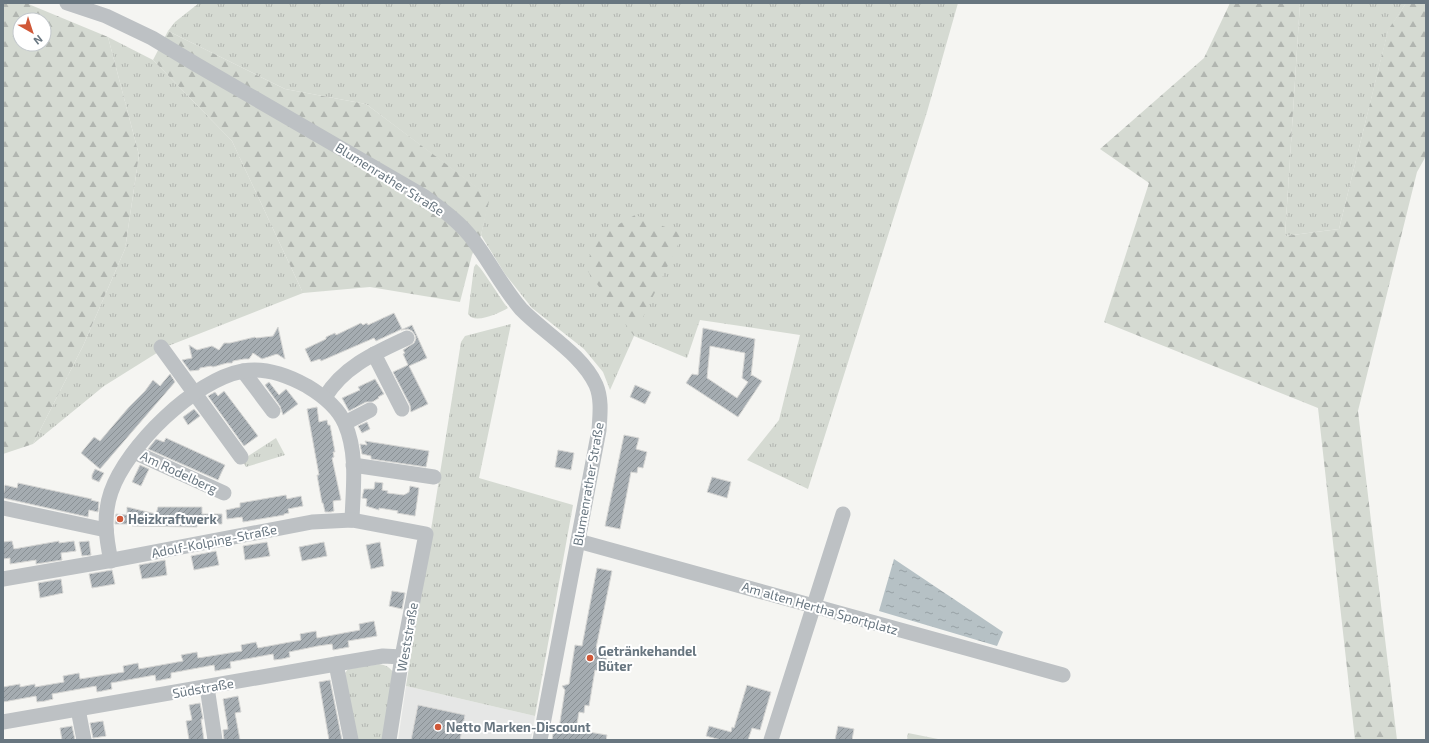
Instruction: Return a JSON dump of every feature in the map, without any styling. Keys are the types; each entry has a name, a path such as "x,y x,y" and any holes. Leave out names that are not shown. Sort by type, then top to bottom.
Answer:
{"street":[{"name":"Blumenrather Straße","path":"67,3 106,16 152,38 442,208 458,222 474,241 512,298 522,310 580,361 596,385 600,404 599,430 540,740"},
{"path":"325,397 331,387 355,364 407,338"},
{"path":"161,347 241,457"},
{"path":"374,354 402,409"},
{"path":"243,371 273,411"},
{"name":"Am Rodelberg","path":"111,561 106,530 106,514 111,492 134,452 163,419 194,394 215,382 243,371 272,372 298,381 325,397 345,422 354,452 352,520"},
{"path":"345,422 370,410"},
{"name":"Am Rodelberg","path":"134,452 224,493"},
{"path":"353,465 434,477"},
{"path":"3,508 106,530"},
{"path":"771,740 815,607 843,514"},
{"name":"Adolf-Kolping-Straße","path":"3,579 111,561 312,522 352,520 426,534"},
{"name":"Weststraße","path":"389,740 402,657 426,534"},
{"name":"Am alten Hertha Sportplatz","path":"578,541 1063,675"},
{"name":"Südstraße","path":"3,722 383,656 402,657"},
{"path":"336,664 351,740"},
{"path":"207,687 215,740"},
{"path":"78,709 84,740"}],"shaded area":[{"path":"406,686 535,716 531,740 398,740"}],"green space":[{"path":"3,3 26,3 48,12 12,12 12,52 52,52 52,14 108,37 139,155 125,249 83,346 33,444 3,454"},
{"path":"199,3 958,3 927,112 808,489 747,460 779,420 800,335 700,320 687,358 634,336 610,390 603,372 584,349 532,308 505,274 481,235 489,197 366,104 285,89 168,31 175,22"},
{"path":"1230,3 1300,3 1285,236 1339,229 1388,30 1406,3 1426,3 1426,156 1417,172 1358,411 1397,740 1355,740 1318,408 1104,322 1149,183 1100,149 1204,58"},
{"path":"1300,3 1406,3 1388,31 1339,229 1285,236"},
{"path":"168,31 285,89 366,104 490,197 481,235 472,255 460,302 370,287 303,293 232,141 153,60"},
{"path":"108,37 153,60 232,141 303,293 168,346 104,386 33,444 83,346 125,249 139,155"},
{"path":"635,215 683,234 634,336 587,270 593,239"},
{"path":"476,264 479,266 508,308 499,313 481,318 471,317 468,314 474,267"},
{"path":"511,324 479,478 573,505 535,716 406,686 461,342 465,336"},
{"path":"276,438 285,455 246,467 242,460"},
{"path":"379,664 387,666 393,672 383,740 355,740 345,673 348,669"},
{"path":"908,733 943,740 907,740"}],"water":[{"path":"894,559 1003,632 997,646 879,611"}],"building":[{"path":"394,313 402,329 376,341 374,338 321,361 320,359 311,362 305,349 335,333 336,335 361,323 363,325 367,323 368,325"},
{"path":"412,325 427,358 409,366 428,404 411,412 410,405 393,372 408,365 403,354 405,353 403,350 414,343 416,339 412,331 408,329 401,330"},
{"path":"278,327 285,359 277,354 262,359 253,353 249,359 233,361 232,363 190,371 182,360 192,358 189,345 197,350 212,346 219,350 224,343 255,337 273,336"},
{"path":"703,328 755,339 751,376 752,375 762,381 738,417 686,383 692,374 698,375","holes":["710,346 745,353 742,378 748,382 737,398 707,378"]},
{"path":"170,374 175,382 100,469 81,453 94,437 100,441 153,380 160,386"},
{"path":"375,379 384,394 372,402 366,402 349,411 342,398 360,390 358,387"},
{"path":"269,382 279,395 286,389 298,404 283,415 280,406 265,385"},
{"path":"635,385 651,392 645,404 630,397"},
{"path":"224,391 258,436 244,446 208,396 215,392 218,396"},
{"path":"317,407 319,422 327,420 328,425 330,425 335,452 333,452 334,457 332,458 341,500 333,501 334,511 331,512 325,512 322,503 317,475 319,475 307,409"},
{"path":"194,409 200,416 188,425 183,417"},
{"path":"367,422 370,429 362,433 358,426"},
{"path":"624,435 639,438 636,449 647,452 643,468 638,467 637,473 631,472 620,529 605,526"},
{"path":"166,438 225,465 218,480 148,449 156,439 164,442"},
{"path":"365,441 429,451 426,467 371,459 371,456 362,454 360,444 367,445"},
{"path":"558,450 574,453 571,470 555,467"},
{"path":"140,465 149,469 141,486 132,482"},
{"path":"95,469 104,473 99,482 92,479"},
{"path":"712,477 731,482 727,498 707,492"},
{"path":"375,482 383,483 382,490 388,491 387,493 404,495 409,492 410,486 419,488 415,516 397,513 398,511 379,508 379,510 366,506 367,499 362,498 364,489 374,489"},
{"path":"18,483 92,499 91,500 99,502 98,512 89,510 88,517 3,498 5,485 17,488"},
{"path":"286,495 287,499 301,496 303,506 288,509 289,513 284,515 243,522 242,517 227,519 226,510 240,507 240,503"},
{"path":"127,507 156,514 158,507 202,507 202,514 222,514 222,524 202,524 197,525 197,527 132,526 132,524 115,524 116,514 127,515"},
{"path":"12,541 14,549 59,541 59,543 74,541 76,551 61,553 62,560 36,564 36,560 10,564 10,558 3,559 3,542"},
{"path":"89,541 91,555 82,556 79,542"},
{"path":"267,542 270,556 245,560 243,546"},
{"path":"324,542 327,556 302,561 299,547"},
{"path":"380,542 384,566 371,569 366,545"},
{"path":"216,551 219,565 194,570 191,556"},
{"path":"165,560 167,575 142,579 139,565"},
{"path":"597,568 612,571 596,648 608,650 604,672 595,670 589,706 585,705 584,713 579,712 576,730 607,735 606,740 552,740 554,728 559,728 565,690 562,686 569,684 575,645 582,646"},
{"path":"112,570 115,584 92,588 89,574"},
{"path":"61,579 63,593 40,598 38,583"},
{"path":"392,591 405,593 402,609 389,606"},
{"path":"374,621 377,636 348,641 349,647 333,650 332,644 318,646 289,652 290,657 282,659 274,660 273,654 230,662 231,668 215,671 214,665 171,673 171,678 156,681 155,675 111,683 112,689 97,692 96,686 52,694 53,699 45,701 37,702 36,696 3,702 3,687 20,684 20,687 35,684 35,687 64,682 63,676 79,673 80,679 124,672 123,666 138,663 139,669 183,661 181,655 197,652 198,658 242,651 241,645 256,642 258,648 301,640 300,634 316,631 317,638 360,630 359,624"},
{"path":"330,680 342,740 329,740 319,682"},
{"path":"747,685 771,692 760,730 752,728 748,740 721,740 706,736 709,726 731,732 732,727 734,728"},
{"path":"238,696 241,712 235,713 240,740 224,740 223,730 228,729 223,699"},
{"path":"200,703 203,719 201,719 204,740 189,740 186,721 192,720 189,705"},
{"name":"Netto Marken-Discount","path":"418,705 465,715 460,740 411,740"},
{"path":"103,721 106,736 93,738 90,723"},
{"path":"72,726 75,740 62,740 60,728"},
{"path":"838,726 854,729 852,740 835,740"}],"place":[{"name":"Heizkraftwerk","path":"120,519"},
{"name":"Getränkehandel Büter","path":"590,658"},
{"name":"Netto Marken-Discount","path":"438,727"}]}
